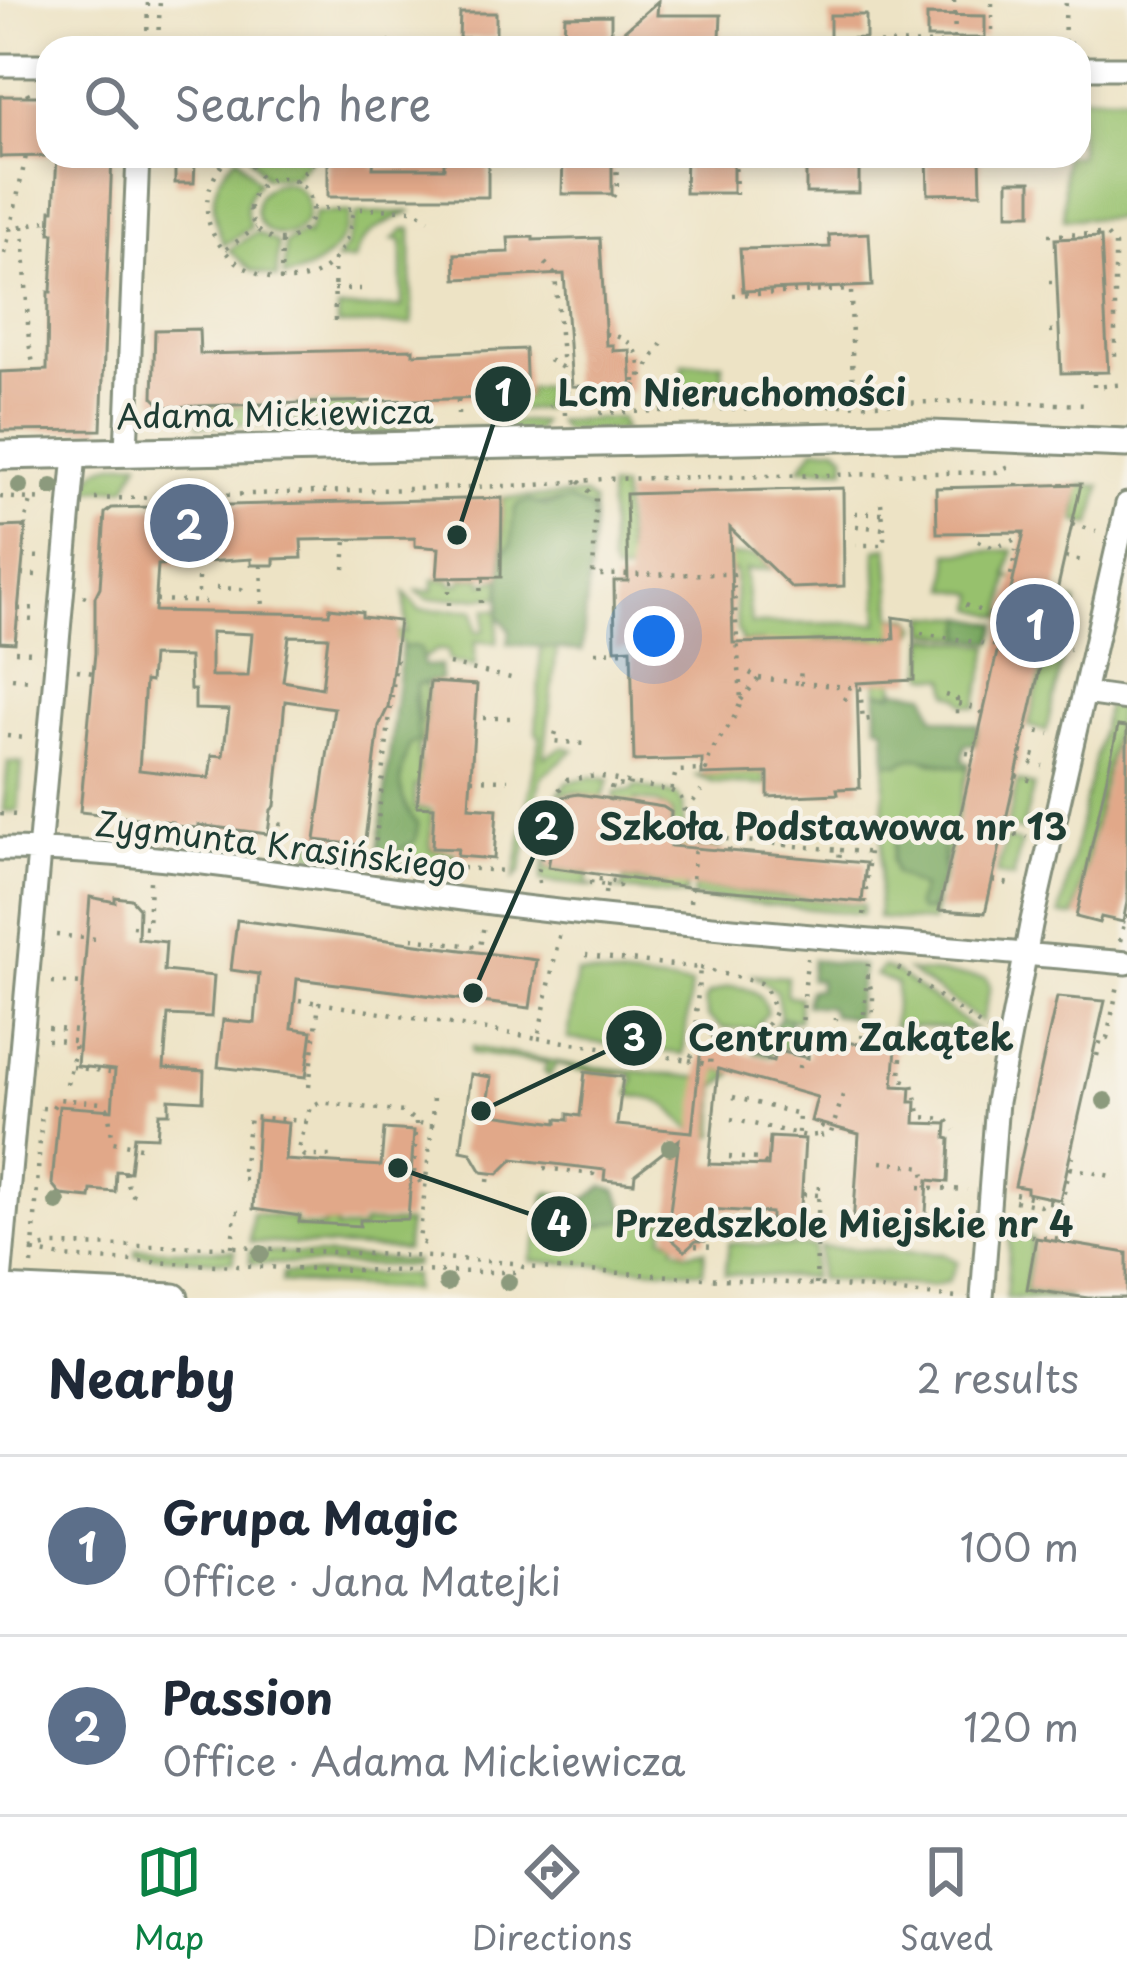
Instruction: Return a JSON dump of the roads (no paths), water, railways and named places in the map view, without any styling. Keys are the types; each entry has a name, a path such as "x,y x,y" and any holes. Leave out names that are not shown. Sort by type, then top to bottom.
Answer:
{"street":[{"path":"0,65 36,65"},
{"path":"1091,68 1127,68"},
{"path":"126,451 138,168"},
{"name":"Adama Mickiewicza","path":"0,455 931,435 1127,443"},
{"path":"76,454 0,1286 174,1298"},
{"path":"982,1298 998,1102 1025,954 1127,504"},
{"path":"1084,693 1127,699"},
{"name":"Zygmunta Krasińskiego","path":"0,849 41,849 522,906 1122,963"}],"place":[{"name":"Passion","path":"189,523"},
{"name":"Lcm Nieruchomości","path":"457,535"},
{"name":"Grupa Magic","path":"1035,623"},
{"name":"Szkoła Podstawowa nr 13","path":"473,993"},
{"name":"Centrum Zakątek","path":"481,1111"},
{"name":"Przedszkole Miejskie nr 4","path":"398,1168"}]}
